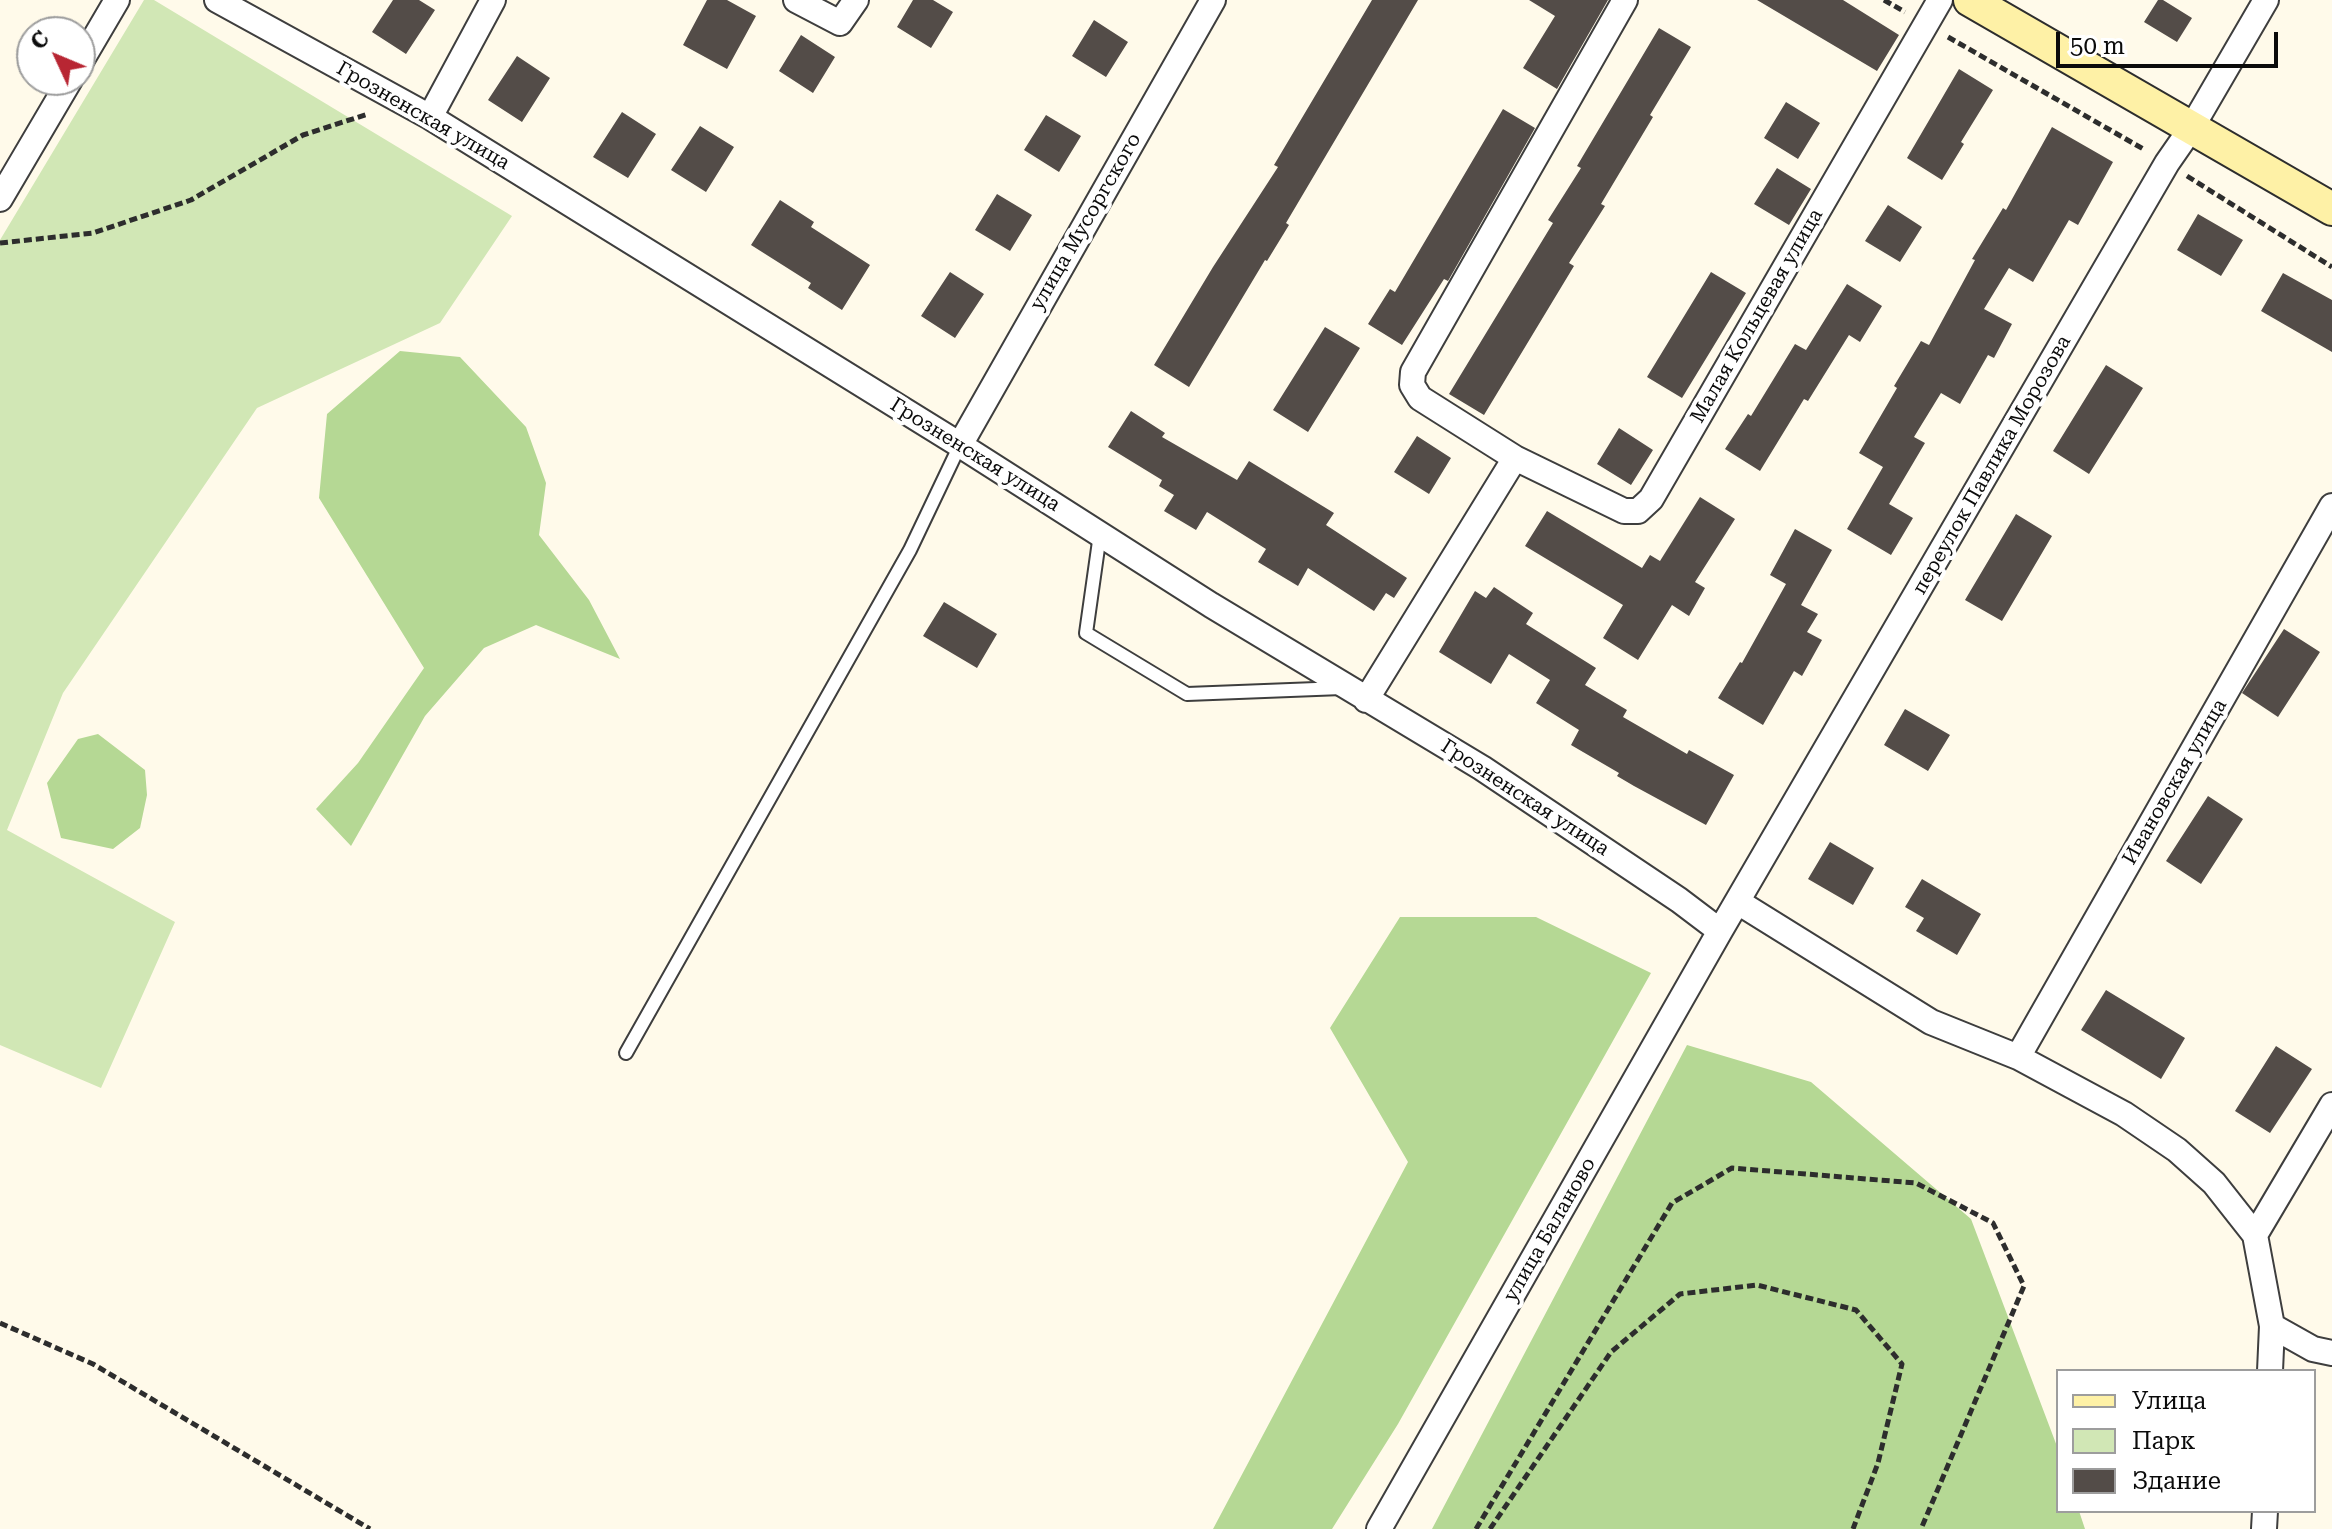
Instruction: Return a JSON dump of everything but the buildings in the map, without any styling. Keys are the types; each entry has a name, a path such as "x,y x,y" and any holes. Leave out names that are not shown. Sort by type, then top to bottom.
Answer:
{"main road":[{"path":"1970,0 2332,209"}],"street":[{"path":"96,36 117,0"},
{"name":"Грозненская улица","path":"217,0 430,117 1355,694 1482,768 1679,900 1720,931"},
{"path":"430,117 493,0"},
{"path":"796,0 840,23 856,0"},
{"name":"улица Мусоргского","path":"960,445 1213,0"},
{"name":"Малая Кольцевая улица","path":"1625,0 1413,372 1412,385 1420,398 1515,458 1624,511 1638,511 1651,499 1940,0"},
{"name":"переулок Павлика Морозова","path":"1720,931 2167,163 2192,127 2266,0"},
{"path":"0,199 61,96"},
{"path":"1355,694 1515,458"},
{"name":"Ивановская улица","path":"2018,1057 2332,506"},
{"path":"1738,902 1931,1022 2018,1057 2124,1114 2177,1150 2214,1183 2255,1235 2272,1326 2270,1369"},
{"name":"улица Баланово","path":"1379,1529 1720,931"},
{"path":"2255,1235 2332,1105"},
{"path":"2272,1326 2313,1349 2332,1353"}],"lane":[{"path":"626,1053 910,550 960,445"},
{"path":"1100,534 1086,633 1187,694 1355,694"}],"path":[{"path":"1884,0 2167,163 2332,267"},
{"path":"0,243 93,233 191,200 303,135 402,102"},
{"path":"1476,1529 1672,1203 1732,1168 1916,1183 1993,1223 2024,1286 1921,1529"},
{"path":"1490,1529 1611,1352 1680,1294 1757,1285 1856,1310 1902,1364 1878,1463 1853,1529"},
{"path":"0,1323 93,1364 370,1529"}],"green space":[{"path":"144,0 154,0 512,216 440,323 257,408 63,693 7,830 175,922 101,1088 0,1045 0,240 86,96 96,96 96,80"},
{"path":"400,351 460,357 526,427 546,483 539,535 589,600 620,659 536,625 484,648 425,716 351,846 316,809 358,763 424,668 319,498 327,414"},
{"path":"98,734 145,770 147,795 140,828 113,849 61,838 47,783 78,739"},
{"path":"1400,917 1536,917 1651,973 1398,1424 1332,1529 1213,1529 1408,1162 1330,1028"},
{"path":"1687,1045 1811,1082 1971,1219 2056,1444 2056,1513 2080,1513 2085,1529 1432,1529"}]}
